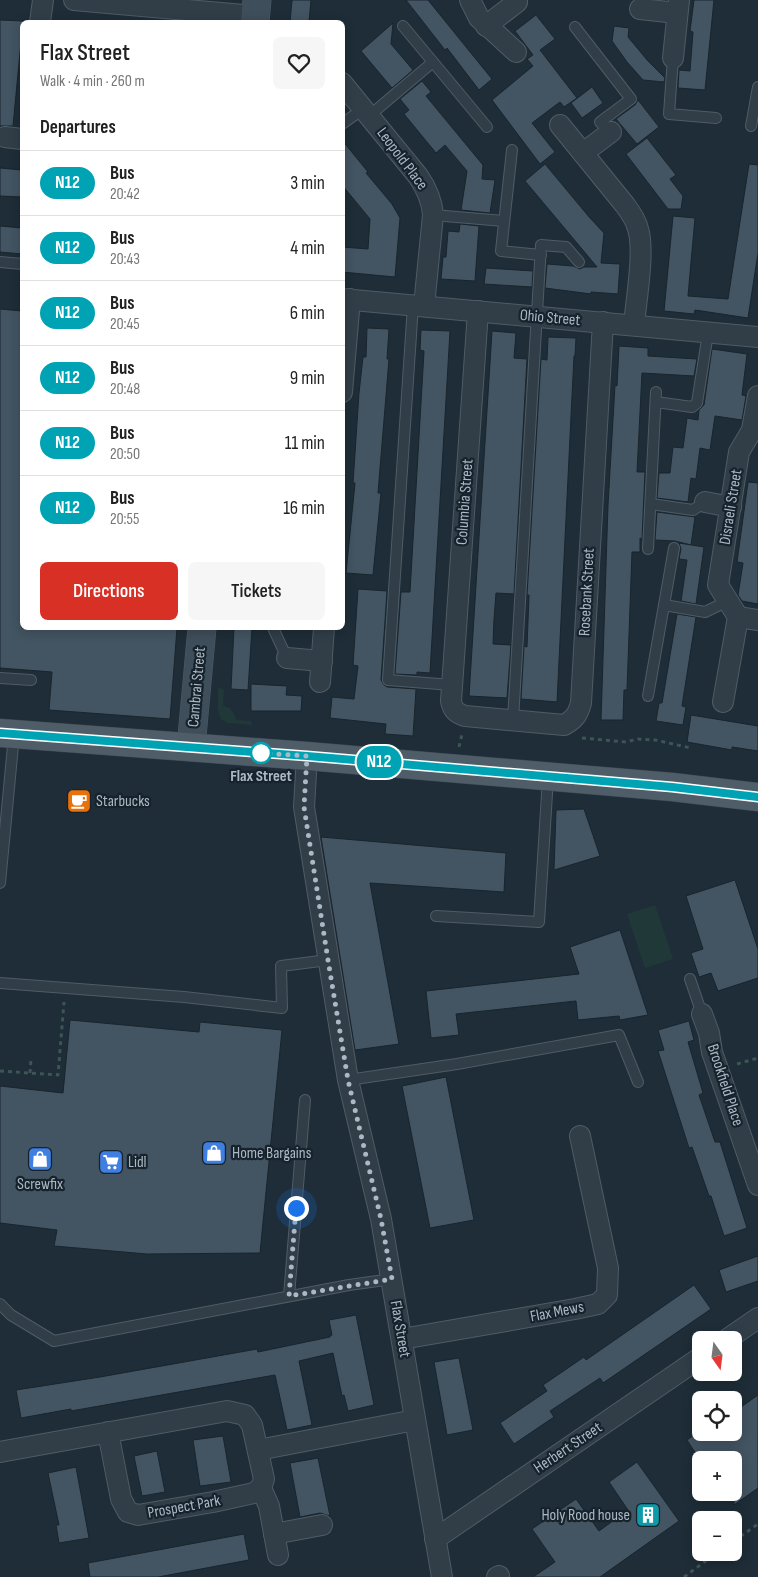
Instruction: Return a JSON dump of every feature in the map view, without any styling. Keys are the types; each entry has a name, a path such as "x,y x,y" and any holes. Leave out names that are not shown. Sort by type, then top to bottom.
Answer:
{"main road":[{"path":"7,734 307,756 672,787 758,797"}],"street":[{"path":"40,20 42,0"},
{"path":"83,0 256,13"},
{"path":"470,0 479,18 486,26 516,52"},
{"path":"486,26 517,2"},
{"path":"640,9 678,7 673,58"},
{"name":"Leopold Place","path":"345,89 357,109 426,187 432,202 433,215 419,305"},
{"path":"560,125 625,205 634,217 639,229 641,243 634,325"},
{"path":"583,153 610,132"},
{"path":"345,322 346,299"},
{"name":"Ohio Street","path":"346,299 758,337"},
{"name":"Columbia Street","path":"452,689 478,311"},
{"name":"Rosebank Street","path":"452,689 452,708 458,714 564,725 573,720 578,713 581,703 603,322"},
{"name":"Disraeli Street","path":"733,609 718,585 739,452 752,430 758,396"},
{"path":"705,502 731,507"},
{"path":"723,702 733,609 758,620"},
{"name":"Cambrai Street","path":"191,747 202,630"},
{"path":"320,682 324,630"},
{"path":"287,658 322,661"},
{"name":"Flax Street","path":"307,756 304,807 328,960 348,1080 381,1219 442,1577"},
{"name":"Brookfield Place","path":"702,1014 709,1033 712,1052 758,1185"},
{"name":"Flax Mews","path":"402,1339 575,1309 598,1304 607,1295 608,1268 580,1136"},
{"path":"742,1332 755,1325"},
{"name":"Herbert Street","path":"435,1540 692,1363"},
{"path":"1,1449 227,1411 245,1415 252,1425 258,1450 264,1479 261,1488 269,1506 278,1554"},
{"path":"258,1450 415,1420"},
{"name":"Prospect Park","path":"108,1432 121,1499 128,1512 138,1515 213,1502 254,1493 261,1488"},
{"path":"274,1534 322,1525"}],"lane":[{"path":"403,26 486,127"},
{"path":"575,27 631,99 600,122 610,132"},
{"path":"673,58 669,114 716,118"},
{"path":"345,121 357,109 433,62"},
{"path":"751,126 758,87"},
{"path":"512,150 501,251 540,254"},
{"path":"433,215 504,221"},
{"path":"513,720 541,245 566,247 580,262"},
{"path":"0,262 20,264"},
{"path":"419,305 388,680 452,689"},
{"path":"648,549 656,397 692,407 697,403 708,333"},
{"path":"650,504 693,510 705,502"},
{"path":"648,696 674,548"},
{"path":"664,605 705,612 733,609"},
{"path":"274,630 287,658"},
{"path":"0,678 30,680"},
{"path":"0,883 7,734"},
{"path":"436,916 539,922 548,777"},
{"path":"0,983 184,997 282,1008 281,966 328,960"},
{"path":"690,979 702,1014"},
{"path":"348,1080 457,1064 620,1035 638,1082"},
{"path":"289,1296 306,1100"},
{"path":"0,1304 11,1315 54,1341 289,1296 392,1279"}],"path":[{"path":"459,750 462,732"},
{"path":"0,1070 58,1075 65,988"},
{"path":"30,1073 31,1059"},
{"path":"742,1535 758,1524"},
{"path":"684,1577 706,1561"}],"green space":[{"path":"218,687 224,690 223,706 230,708 236,720 251,721 252,725 228,723 221,719 218,710"},
{"path":"655,905 673,959 645,968 627,914"}],"building":[{"path":"292,0 311,0 309,20 290,20"},
{"path":"406,0 428,0 492,79 479,90 447,48 445,50"},
{"path":"694,0 714,0 705,90 678,88 679,70 690,71 693,32 690,31"},
{"path":"536,15 555,39 540,50 577,98 564,107 560,102 532,123 555,152 540,164 492,100 533,66 527,59 533,55 515,31"},
{"path":"0,20 20,21 20,52 13,126 0,126"},
{"path":"393,23 391,44 413,70 392,88 361,51"},
{"path":"614,26 629,28 628,37 665,78 664,82 643,80 612,41"},
{"path":"422,81 431,92 426,96 483,165 482,179 495,180 490,213 461,210 467,171 445,145 436,153 404,114 409,110 400,99"},
{"path":"592,87 603,103 582,118 571,103"},
{"path":"638,100 659,127 637,144 616,119 635,105"},
{"path":"647,138 676,175 670,179 683,196 681,209 668,209 626,154"},
{"path":"345,144 392,204 400,218 395,277 345,272 345,247 368,249 370,219 345,189"},
{"path":"545,164 604,233 601,263 620,264 618,294 591,292 591,294 545,288 547,264 573,266 580,269 584,267 597,267 525,181"},
{"path":"749,164 758,165 758,253 748,318 695,310 694,314 664,311 673,216 695,218 688,296 728,299"},
{"path":"0,168 20,170 20,197 0,196"},
{"path":"460,224 479,226 475,281 441,279 443,257 446,257 448,231 459,232"},
{"path":"0,226 20,228 20,254 0,252"},
{"path":"486,268 533,271 532,287 484,284"},
{"path":"0,309 20,311 20,630 177,630 170,719 49,710 52,672 0,668"},
{"path":"367,328 389,329 387,359 389,359 378,493 381,493 373,575 346,573 355,483 353,483 359,393 363,357 366,357"},
{"path":"421,330 450,331 430,673 417,672 417,675 395,674 401,592 410,592 424,351 420,350"},
{"path":"492,331 516,333 514,358 527,359 514,594 496,593 494,619 493,644 511,645 507,698 469,696"},
{"path":"548,337 576,338 557,702 521,699 524,646 527,647 529,595 527,595 541,359 547,360"},
{"path":"619,346 648,348 648,356 697,359 694,376 642,373 637,472 645,472 642,539 640,538 640,552 632,552 627,690 624,690 623,720 601,720 608,505"},
{"path":"712,349 747,354 742,395 746,396 742,420 715,416 710,450 700,448 696,479 691,478 688,502 657,498 659,473 670,473 673,447 683,448 687,418 698,420 699,410 704,405"},
{"path":"748,482 758,483 758,604 742,601 738,595 743,563 737,562"},
{"path":"657,512 695,517 691,545 675,541 655,540"},
{"path":"679,543 704,547 696,604 681,601 687,560 679,559 681,549"},
{"path":"358,589 387,591 381,680 387,687 416,689 413,736 385,734 386,724 330,718 332,697 354,699 358,666 353,665"},
{"path":"677,614 696,617 682,706 686,707 683,725 656,721 659,703 662,703"},
{"path":"234,630 252,630 248,690 231,689"},
{"path":"251,684 287,686 286,695 302,696 301,711 251,711"},
{"path":"691,715 758,726 758,751 732,747 732,750 687,742"},
{"path":"584,809 600,856 554,870 556,810"},
{"path":"321,837 506,853 504,892 370,883 399,1044 355,1050"},
{"path":"735,880 758,949 758,978 718,991 711,973 699,977 691,953 703,949 686,896"},
{"path":"620,930 648,1015 620,1020 619,1016 578,1020 576,1001 456,1014 459,1035 431,1038 426,991 579,974 570,947"},
{"path":"70,1020 199,1032 200,1022 282,1030 260,1253 147,1254 54,1246 57,1230 0,1223 0,1086 63,1093"},
{"path":"689,1021 694,1040 688,1042 703,1093 699,1095 715,1142 720,1142 747,1228 724,1236 692,1147 689,1148 658,1051 664,1050 658,1030"},
{"path":"446,1077 474,1220 430,1228 402,1086"},
{"path":"758,1256 758,1281 726,1292 719,1270"},
{"path":"694,1285 711,1309 603,1383 600,1378 550,1411 554,1417 514,1444 500,1423 547,1391 543,1385 584,1357 586,1360"},
{"path":"356,1315 374,1405 348,1411 344,1395 342,1396 333,1353 299,1361 312,1425 287,1430 275,1375 21,1418 16,1390 257,1349 258,1352 330,1337 332,1335 329,1320"},
{"path":"459,1358 473,1430 447,1435 434,1362"},
{"path":"758,1395 758,1488 742,1499 742,1451 694,1451 687,1440 692,1436 692,1441 742,1441 742,1406"},
{"path":"223,1436 231,1482 200,1486 193,1440"},
{"path":"157,1451 165,1492 142,1496 134,1456"},
{"path":"318,1458 330,1516 320,1513 300,1517 290,1463"},
{"name":"Holy Rood house","path":"637,1462 679,1521 600,1577 533,1577 555,1562 532,1529 576,1499 599,1531 628,1510 609,1482"},
{"path":"76,1467 89,1538 59,1543 56,1525 59,1525 48,1473"},
{"path":"244,1534 249,1560 158,1577 90,1577 88,1563"}],"bus line":[{"name":"N12","path":"0,733 307,756 672,787 758,797"}],"place":[{"name":"Flax Street","path":"261,753"},
{"name":"Starbucks","path":"79,801"},
{"name":"Home Bargains","path":"214,1153"},
{"name":"Screwfix","path":"40,1159"},
{"name":"Lidl","path":"111,1162"},
{"name":"Holy Rood house","path":"648,1515"}],"route":[{"path":"261,753 307,756 304,807 328,960 348,1080 381,1219 392,1279 289,1296 296,1208"}]}
